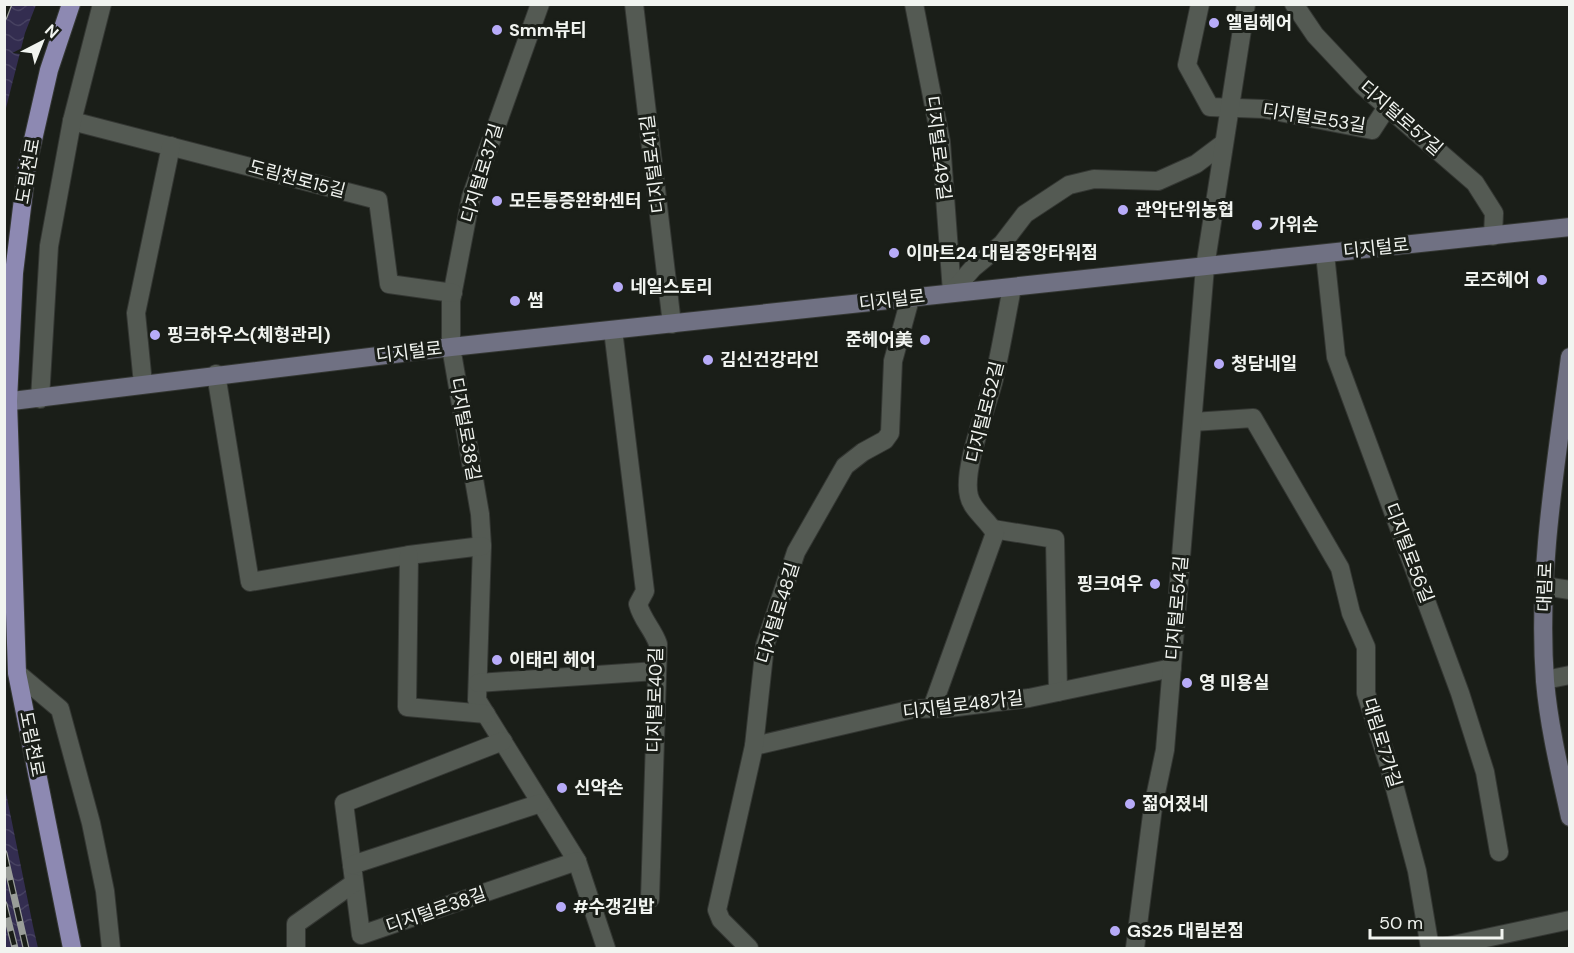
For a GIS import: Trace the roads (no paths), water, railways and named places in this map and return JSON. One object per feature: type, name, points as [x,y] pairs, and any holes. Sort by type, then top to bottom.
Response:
[{"type":"main road","name":"도림천로","points":[[71,4],[49,70],[27,166],[14,273],[6,401],[17,673],[73,947]]},
{"type":"main road","name":"디지털로","points":[[6,401],[40,399],[216,375],[952,292],[1012,288],[1569,227]]},
{"type":"main road","name":"대림로","points":[[1569,357],[1544,586],[1545,680],[1551,729],[1569,817]]},
{"type":"street","points":[[40,399],[49,246],[72,121],[102,4]]},
{"type":"street","name":"디지털로37길","points":[[451,348],[453,293],[471,198],[540,4]]},
{"type":"street","name":"디지털로41길","points":[[634,4],[672,324]]},
{"type":"street","name":"디지털로49길","points":[[914,4],[941,142],[952,292]]},
{"type":"street","points":[[1200,4],[1187,65],[1210,107],[1230,109]]},
{"type":"street","points":[[1205,267],[1246,4]]},
{"type":"street","name":"디지털로57길","points":[[1294,4],[1326,48],[1363,87],[1475,183],[1494,213],[1493,236]]},
{"type":"street","name":"디지털로53길","points":[[1230,109],[1264,109],[1372,130],[1387,107]]},
{"type":"street","name":"도림천로15길","points":[[72,121],[378,200],[389,284],[453,293]]},
{"type":"street","points":[[952,292],[973,268],[1002,244],[1024,214],[1069,185],[1094,179],[1158,181],[1196,164],[1224,143]]},
{"type":"street","points":[[143,384],[136,314],[171,146]]},
{"type":"street","name":"디지털로56길","points":[[1325,254],[1336,357],[1460,693],[1485,772],[1499,852]]},
{"type":"street","name":"디지털로54길","points":[[1135,948],[1153,807],[1165,750],[1205,267]]},
{"type":"street","name":"디지털로52길","points":[[993,529],[985,516],[974,509],[968,495],[971,463],[994,377],[1012,288]]},
{"type":"street","name":"디지털로48길","points":[[749,948],[721,920],[717,910],[754,746],[765,645],[796,552],[845,466],[863,452],[885,440],[890,433],[893,361],[910,298]]},
{"type":"street","name":"디지털로40길","points":[[613,330],[645,591],[638,604],[642,618],[653,630],[658,644],[650,899]]},
{"type":"street","name":"디지털로38길","points":[[451,348],[480,514],[482,546],[477,700],[577,861],[606,948]]},
{"type":"street","points":[[216,375],[249,582],[409,555],[482,546]]},
{"type":"street","name":"대림로7가길","points":[[1193,422],[1253,418],[1340,568],[1351,612],[1366,647],[1365,693],[1389,766],[1414,861],[1430,948]]},
{"type":"street","points":[[932,708],[995,533],[993,529],[1055,539],[1058,692]]},
{"type":"street","points":[[409,555],[407,707],[486,714]]},
{"type":"street","points":[[1544,586],[1569,590]]},
{"type":"street","name":"디지털로48가길","points":[[754,746],[913,709],[1029,698],[1172,668]]},
{"type":"street","points":[[478,683],[656,671]]},
{"type":"street","points":[[17,673],[60,709],[91,823],[105,891],[111,948]]},
{"type":"street","points":[[1545,680],[1569,675]]},
{"type":"street","name":"디지털로38길","points":[[503,741],[344,803],[361,935],[577,861]]},
{"type":"street","points":[[296,948],[296,924],[353,874],[541,803]]},
{"type":"street","points":[[1439,948],[1569,921]]},
{"type":"water","points":[[5,4],[36,5],[25,33],[5,112]]},
{"type":"water","points":[[5,788],[33,926],[38,948],[5,948]]},
{"type":"railway","points":[[4,17],[9,4]]},
{"type":"railway","points":[[4,853],[26,948]]},
{"type":"railway","points":[[4,904],[15,948]]},
{"type":"place","name":"엘림헤어","points":[[1214,23]]},
{"type":"place","name":"Smm뷰티","points":[[497,30]]},
{"type":"place","name":"모든통증완화센터","points":[[497,201]]},
{"type":"place","name":"관악단위농협","points":[[1123,210]]},
{"type":"place","name":"가위손","points":[[1257,225]]},
{"type":"place","name":"이마트24 대림중앙타워점","points":[[894,253]]},
{"type":"place","name":"로즈헤어","points":[[1542,280]]},
{"type":"place","name":"네일스토리","points":[[618,287]]},
{"type":"place","name":"썸","points":[[515,301]]},
{"type":"place","name":"핑크하우스(체형관리)","points":[[155,335]]},
{"type":"place","name":"준헤어美","points":[[925,340]]},
{"type":"place","name":"김신건강라인","points":[[708,360]]},
{"type":"place","name":"청담네일","points":[[1219,364]]},
{"type":"place","name":"핑크여우","points":[[1155,584]]},
{"type":"place","name":"이태리 헤어","points":[[497,660]]},
{"type":"place","name":"영 미용실","points":[[1187,683]]},
{"type":"place","name":"신약손","points":[[562,788]]},
{"type":"place","name":"젊어졌네","points":[[1130,804]]},
{"type":"place","name":"#수갱김밥","points":[[561,907]]},
{"type":"place","name":"GS25 대림본점","points":[[1115,931]]}]
